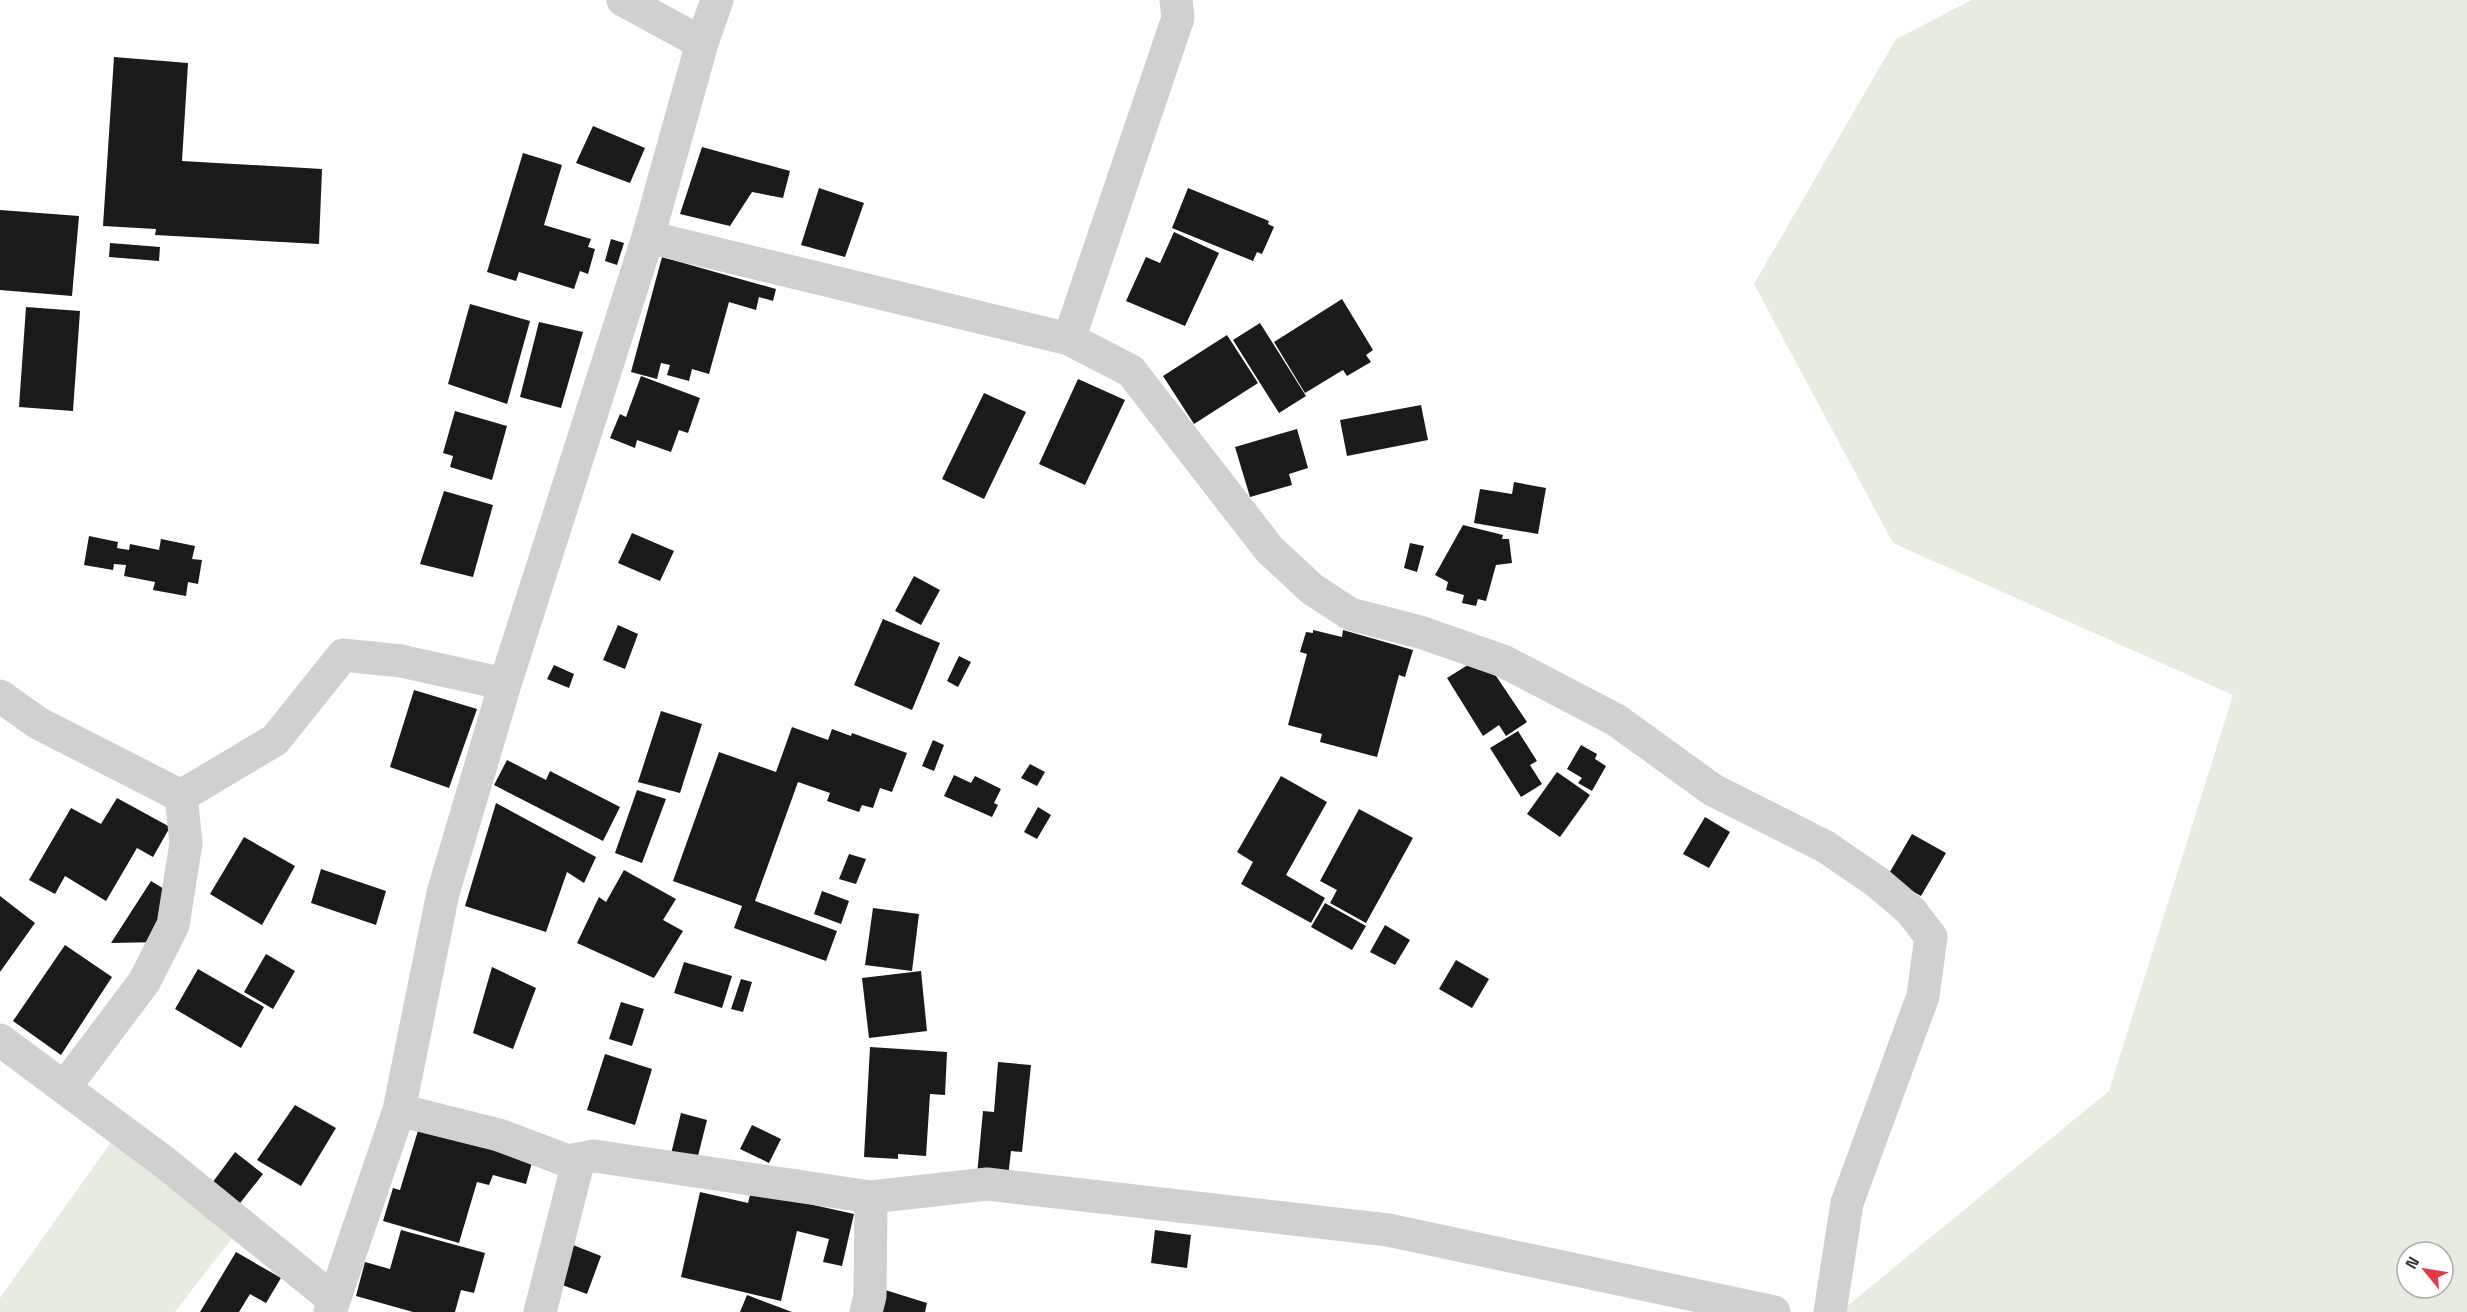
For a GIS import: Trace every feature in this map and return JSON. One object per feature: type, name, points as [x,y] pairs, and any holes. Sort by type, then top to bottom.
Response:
[{"type":"street","points":[[623,0],[702,43]]},
{"type":"street","points":[[0,1040],[164,1162],[332,1306],[399,1110],[443,893],[505,684],[648,237],[702,43],[717,0]]},
{"type":"street","points":[[1069,339],[1178,18],[1176,0]]},
{"type":"street","points":[[648,237],[1069,339],[1131,370],[1269,549],[1312,589],[1350,614],[1420,632],[1503,661],[1616,720],[1713,790],[1826,847],[1877,882],[1911,911],[1931,937],[1923,996],[1847,1203],[1830,1312]]},
{"type":"street","points":[[181,796],[275,740],[343,655],[400,661],[505,684]]},
{"type":"street","points":[[0,696],[38,723],[181,796]]},
{"type":"street","points":[[64,1087],[144,982],[173,925],[186,843],[181,796]]},
{"type":"street","points":[[399,1110],[499,1135],[568,1161],[594,1156],[871,1197],[987,1184],[1388,1230],[1774,1312]]},
{"type":"street","points":[[540,1312],[579,1159]]},
{"type":"street","points":[[866,1312],[870,1296],[871,1197]]},
{"type":"shaded area","points":[[1972,0],[2467,0],[2467,1312],[1840,1312],[2109,1091],[2233,695],[1893,543],[1754,284],[1896,39]]},
{"type":"shaded area","points":[[112,1141],[233,1237],[175,1312],[0,1312],[0,1298]]},
{"type":"building","points":[[114,57],[188,63],[182,161],[322,169],[319,244],[155,235],[156,229],[103,226]]},
{"type":"building","points":[[593,126],[645,148],[630,183],[576,163]]},
{"type":"building","points":[[702,147],[790,171],[783,198],[752,192],[730,226],[680,214]]},
{"type":"building","points":[[523,153],[562,165],[544,225],[591,239],[588,247],[595,249],[588,274],[580,271],[574,289],[519,272],[516,281],[487,272]]},
{"type":"building","points":[[819,188],[864,203],[845,257],[801,245]]},
{"type":"building","points":[[1188,188],[1269,221],[1268,224],[1274,227],[1262,254],[1257,252],[1253,261],[1172,228]]},
{"type":"building","points":[[0,210],[79,216],[72,296],[0,290]]},
{"type":"building","points":[[1174,232],[1219,253],[1185,326],[1126,301],[1146,257],[1160,263]]},
{"type":"building","points":[[611,239],[624,243],[617,265],[605,261]]},
{"type":"building","points":[[110,243],[160,247],[159,261],[109,257]]},
{"type":"building","points":[[662,257],[776,289],[773,301],[759,297],[756,310],[729,302],[709,374],[692,369],[689,381],[667,375],[670,365],[661,363],[657,379],[631,372]]},
{"type":"building","points":[[1342,299],[1373,350],[1366,355],[1371,362],[1347,376],[1343,370],[1305,393],[1274,342]]},
{"type":"building","points":[[470,304],[530,321],[507,404],[448,384]]},
{"type":"building","points":[[26,307],[80,311],[73,411],[19,407]]},
{"type":"building","points":[[539,322],[583,332],[561,408],[520,397]]},
{"type":"building","points":[[1260,323],[1306,396],[1279,413],[1233,340]]},
{"type":"building","points":[[1227,335],[1258,383],[1194,424],[1163,376]]},
{"type":"building","points":[[641,376],[700,398],[688,433],[679,430],[671,452],[637,440],[635,448],[610,438],[620,414],[626,417]]},
{"type":"building","points":[[1078,379],[1125,400],[1085,485],[1039,464]]},
{"type":"building","points":[[984,393],[1026,412],[984,499],[942,479]]},
{"type":"building","points":[[1421,405],[1428,440],[1347,456],[1340,420]]},
{"type":"building","points":[[455,411],[507,426],[492,480],[450,467],[453,456],[443,453]]},
{"type":"building","points":[[1297,429],[1308,468],[1289,474],[1292,485],[1250,497],[1235,447]]},
{"type":"building","points":[[1514,482],[1546,488],[1538,534],[1474,523],[1480,489],[1512,494]]},
{"type":"building","points":[[444,491],[493,505],[473,577],[420,564]]},
{"type":"building","points":[[1463,525],[1503,535],[1502,539],[1509,539],[1512,563],[1496,565],[1486,601],[1478,599],[1476,606],[1462,603],[1464,595],[1446,590],[1448,582],[1435,575]]},
{"type":"building","points":[[632,533],[674,551],[660,581],[618,563]]},
{"type":"building","points":[[89,536],[118,542],[117,548],[129,550],[130,544],[159,550],[161,539],[195,546],[192,559],[202,560],[198,584],[188,582],[186,596],[153,590],[155,582],[124,576],[126,565],[114,564],[113,570],[84,565]]},
{"type":"building","points":[[1410,543],[1424,546],[1417,572],[1404,568]]},
{"type":"building","points":[[914,576],[940,590],[921,625],[895,611]]},
{"type":"building","points":[[883,619],[940,643],[912,710],[854,685]]},
{"type":"building","points":[[618,625],[638,634],[625,669],[603,660]]},
{"type":"building","points":[[1313,630],[1342,637],[1343,630],[1413,650],[1405,677],[1399,675],[1377,757],[1320,742],[1322,734],[1288,725],[1307,654],[1300,652],[1306,632],[1313,633]]},
{"type":"building","points":[[959,656],[971,662],[958,687],[947,681]]},
{"type":"building","points":[[1471,663],[1496,676],[1527,722],[1506,736],[1499,725],[1483,736],[1447,678]]},
{"type":"building","points":[[554,665],[574,674],[569,688],[547,679]]},
{"type":"building","points":[[414,690],[477,709],[449,788],[390,767]]},
{"type":"building","points":[[661,711],[702,724],[680,793],[638,782]]},
{"type":"building","points":[[792,727],[828,740],[832,729],[851,736],[852,733],[907,753],[892,792],[880,788],[873,808],[862,805],[859,812],[827,801],[830,793],[798,782],[755,901],[837,931],[826,961],[734,928],[742,906],[673,881],[719,752],[776,772]]},
{"type":"building","points":[[1518,731],[1537,761],[1530,765],[1542,784],[1521,797],[1490,748]]},
{"type":"building","points":[[933,740],[944,745],[934,771],[922,766]]},
{"type":"building","points":[[1581,745],[1597,754],[1595,759],[1606,766],[1592,791],[1578,783],[1582,778],[1567,769]]},
{"type":"building","points":[[507,760],[546,780],[550,771],[620,807],[603,841],[494,785]]},
{"type":"building","points":[[1030,764],[1045,772],[1037,786],[1021,778]]},
{"type":"building","points":[[1557,772],[1590,795],[1560,837],[1527,814]]},
{"type":"building","points":[[954,775],[971,783],[975,776],[1001,789],[994,803],[998,805],[992,817],[944,796]]},
{"type":"building","points":[[1281,776],[1327,802],[1286,875],[1325,898],[1311,923],[1241,884],[1253,862],[1237,852]]},
{"type":"building","points":[[637,790],[666,799],[642,863],[615,853]]},
{"type":"building","points":[[117,798],[170,827],[153,857],[137,848],[106,901],[65,876],[55,894],[29,880],[71,808],[101,824]]},
{"type":"building","points":[[496,803],[596,857],[584,883],[567,872],[546,932],[465,906]]},
{"type":"building","points":[[1038,807],[1051,815],[1037,839],[1024,832]]},
{"type":"building","points":[[1359,809],[1413,838],[1366,923],[1330,903],[1337,890],[1320,881]]},
{"type":"building","points":[[1705,817],[1730,832],[1709,868],[1683,854]]},
{"type":"building","points":[[1912,834],[1946,853],[1921,896],[1887,877]]},
{"type":"building","points":[[244,837],[295,866],[262,925],[210,894]]},
{"type":"building","points":[[849,854],[866,859],[856,884],[839,879]]},
{"type":"building","points":[[321,869],[386,891],[376,925],[311,903]]},
{"type":"building","points":[[624,870],[676,899],[663,920],[683,931],[654,978],[577,943],[599,897],[606,902]]},
{"type":"building","points":[[151,881],[169,892],[161,942],[111,943]]},
{"type":"building","points":[[822,891],[849,901],[841,924],[814,914]]},
{"type":"building","points":[[0,896],[35,923],[0,972]]},
{"type":"building","points":[[1325,903],[1366,926],[1352,950],[1311,927]]},
{"type":"building","points":[[873,908],[919,914],[912,971],[865,965]]},
{"type":"building","points":[[1385,925],[1410,940],[1395,965],[1370,952]]},
{"type":"building","points":[[65,945],[112,977],[61,1055],[13,1021]]},
{"type":"building","points":[[266,954],[295,971],[273,1009],[244,992]]},
{"type":"building","points":[[1456,960],[1489,979],[1472,1008],[1439,989]]},
{"type":"building","points":[[684,962],[732,976],[722,1008],[674,993]]},
{"type":"building","points":[[492,967],[536,988],[513,1049],[473,1033]]},
{"type":"building","points":[[198,969],[264,1007],[241,1048],[175,1009]]},
{"type":"building","points":[[921,971],[927,1031],[869,1038],[862,978]]},
{"type":"building","points":[[741,979],[752,982],[743,1012],[731,1009]]},
{"type":"building","points":[[621,1002],[644,1009],[632,1046],[609,1039]]},
{"type":"building","points":[[870,1047],[947,1052],[945,1095],[930,1094],[926,1156],[898,1154],[898,1159],[864,1157]]},
{"type":"building","points":[[605,1054],[652,1069],[635,1125],[587,1110]]},
{"type":"building","points":[[998,1062],[1031,1065],[1022,1152],[1011,1151],[1008,1177],[977,1175],[983,1111],[994,1112]]},
{"type":"building","points":[[295,1105],[336,1128],[301,1186],[257,1160]]},
{"type":"building","points":[[681,1113],[707,1120],[697,1160],[671,1154]]},
{"type":"building","points":[[420,1124],[533,1159],[526,1184],[493,1175],[489,1185],[477,1182],[459,1243],[383,1221],[393,1188],[400,1190]]},
{"type":"building","points":[[752,1125],[781,1139],[769,1163],[740,1149]]},
{"type":"building","points":[[235,1152],[263,1174],[233,1212],[207,1190]]},
{"type":"building","points":[[751,1191],[854,1214],[842,1266],[823,1262],[829,1239],[797,1231],[781,1301],[681,1277],[700,1192],[748,1203]]},
{"type":"building","points":[[401,1230],[485,1253],[474,1293],[461,1290],[455,1312],[413,1312],[356,1296],[365,1262],[390,1269]]},
{"type":"building","points":[[1155,1230],[1191,1235],[1187,1268],[1151,1263]]},
{"type":"building","points":[[568,1243],[601,1256],[587,1294],[554,1282]]},
{"type":"building","points":[[236,1252],[281,1278],[266,1303],[250,1294],[239,1312],[200,1312]]},
{"type":"building","points":[[882,1289],[927,1303],[925,1312],[875,1312]]},
{"type":"building","points":[[747,1295],[792,1312],[740,1312]]}]
